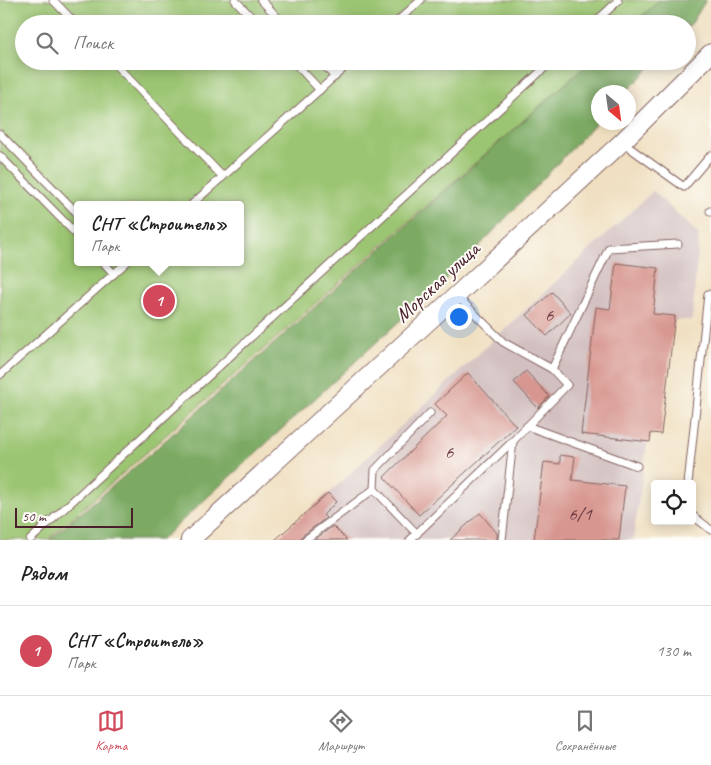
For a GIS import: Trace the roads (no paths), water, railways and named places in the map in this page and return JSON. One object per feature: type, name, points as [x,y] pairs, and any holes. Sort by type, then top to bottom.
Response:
[{"type":"street","name":"Морская улица","points":[[696,68],[711,53]]},
{"type":"street","name":"Морская улица","points":[[190,540],[622,142],[694,70]]},
{"type":"lane","points":[[53,0],[67,15]]},
{"type":"lane","points":[[235,0],[249,15]]},
{"type":"lane","points":[[262,0],[276,15]]},
{"type":"lane","points":[[404,15],[421,0]]},
{"type":"lane","points":[[603,15],[617,0]]},
{"type":"lane","points":[[121,70],[223,177]]},
{"type":"lane","points":[[301,70],[320,90]]},
{"type":"lane","points":[[328,70],[335,77]]},
{"type":"lane","points":[[196,201],[342,70]]},
{"type":"lane","points":[[30,540],[542,70]]},
{"type":"lane","points":[[0,134],[74,210]]},
{"type":"lane","points":[[622,142],[684,187],[711,155]]},
{"type":"lane","points":[[0,156],[74,232]]},
{"type":"lane","points":[[552,369],[609,248],[678,244]]},
{"type":"lane","points":[[107,266],[114,274]]},
{"type":"lane","points":[[0,374],[122,266]]},
{"type":"lane","points":[[688,480],[708,294]]},
{"type":"lane","points":[[410,540],[513,441],[566,385],[552,369],[503,342],[457,295]]},
{"type":"lane","points":[[417,534],[374,489],[375,470],[430,413]]},
{"type":"lane","points":[[527,426],[637,466]]},
{"type":"lane","points":[[502,540],[513,441]]},
{"type":"lane","points":[[305,540],[374,489]]},
{"type":"lane","points":[[696,518],[711,530]]},
{"type":"place","name":"СНТ «Строитель»","points":[[159,301]]}]
